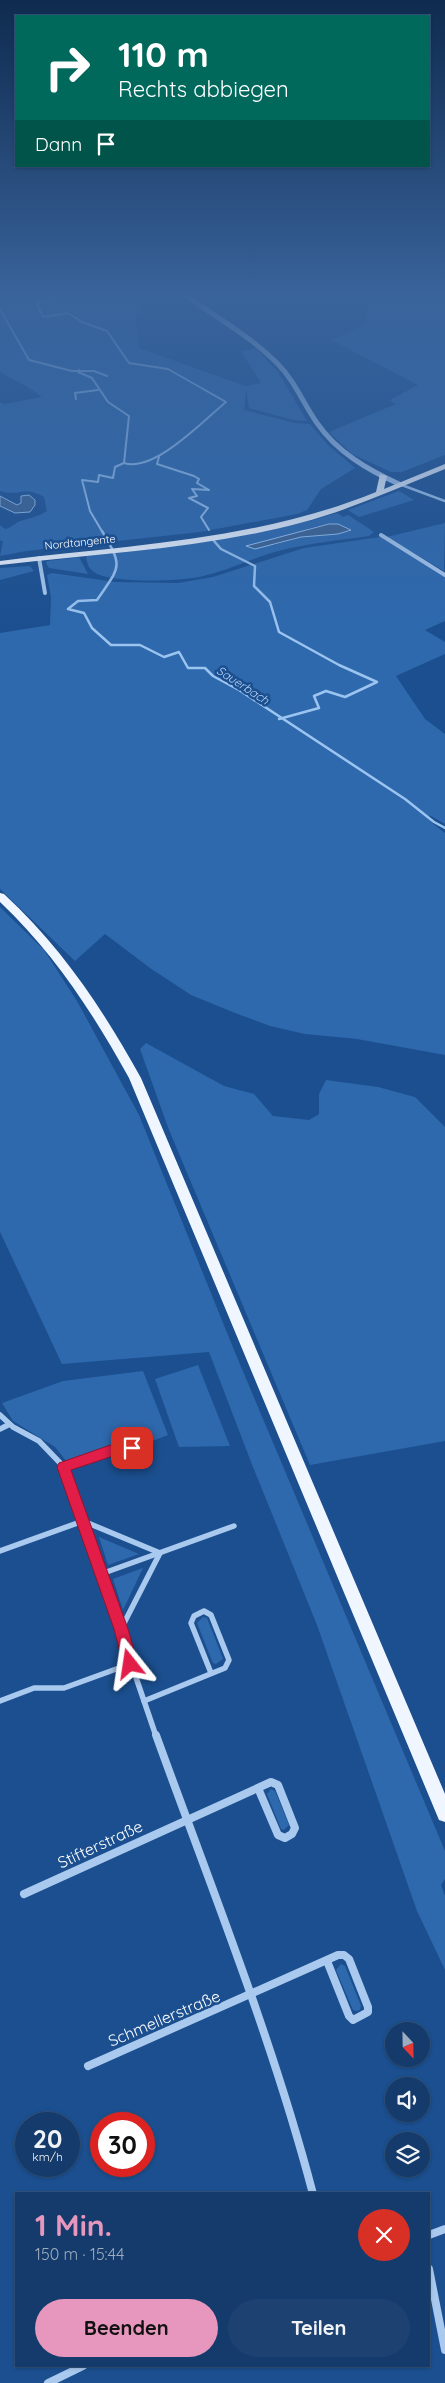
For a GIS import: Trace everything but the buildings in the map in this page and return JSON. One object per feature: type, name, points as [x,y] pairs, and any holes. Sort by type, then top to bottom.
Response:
[{"type":"main road","points":[[379,493],[445,466]]},
{"type":"main road","points":[[379,493],[383,476]]},
{"type":"main road","name":"Nordtangente","points":[[0,563],[266,529],[313,517],[379,493]]},
{"type":"main road","points":[[0,896],[32,924],[71,971],[102,1016],[136,1078],[445,1814]]},
{"type":"street","points":[[307,404],[325,434],[344,452],[399,484],[445,501]]},
{"type":"street","points":[[382,535],[445,575]]},
{"type":"street","points":[[39,558],[45,593]]},
{"type":"street","points":[[0,1416],[8,1425],[37,1440],[52,1451],[64,1467],[121,1629],[130,1664],[251,1995],[313,2192]]},
{"type":"street","points":[[0,1428],[8,1425]]},
{"type":"street","points":[[64,1467],[119,1448],[132,1448],[138,1453],[140,1459]]},
{"type":"street","points":[[0,1551],[83,1521],[160,1553]]},
{"type":"street","points":[[101,1574],[234,1526]]},
{"type":"street","points":[[121,1629],[160,1553]]},
{"type":"street","points":[[144,1701],[211,1674],[225,1668],[229,1660],[211,1615],[204,1611],[194,1616],[191,1623],[211,1674]]},
{"type":"street","points":[[0,1701],[34,1688],[64,1688],[130,1664]]},
{"type":"street","points":[[271,1782],[278,1785],[296,1828],[292,1834],[284,1838],[278,1835],[258,1788],[271,1782]]},
{"type":"street","name":"Stifterstraße","points":[[24,1894],[258,1788]]},
{"type":"street","name":"Schmellerstraße","points":[[88,2066],[338,1955],[344,1955],[349,1959],[368,2007],[368,2012],[364,2016],[352,2020],[349,2016],[327,1961]]},
{"type":"street","points":[[430,2235],[445,2229]]},
{"type":"street","points":[[430,2274],[445,2350]]},
{"type":"street","points":[[48,2383],[82,2367]]},
{"type":"shaded area","points":[[0,404],[245,404],[244,410],[294,423],[310,424],[327,444],[355,468],[321,489],[307,510],[297,514],[200,532],[26,551],[0,556],[3,542],[0,540],[0,525],[5,529],[47,511],[44,497],[37,494],[27,491],[12,493],[0,491]]},
{"type":"shaded area","points":[[248,404],[297,404],[307,421],[293,420],[249,408]]},
{"type":"shaded area","points":[[396,404],[445,404],[445,455],[402,472],[391,472],[352,454],[329,432]]},
{"type":"shaded area","points":[[399,491],[414,500],[359,517],[348,510]]},
{"type":"shaded area","points":[[29,495],[35,500],[35,505],[30,512],[15,513],[0,506],[0,496],[17,505],[21,503],[21,496]]},
{"type":"shaded area","points":[[337,513],[343,517],[348,515],[374,532],[369,536],[282,550],[220,571],[189,578],[129,580],[103,576],[94,572],[89,567],[86,559],[86,556],[213,540],[306,522]],"holes":[[[329,524],[342,532],[301,537],[271,546],[310,528]]]},
{"type":"shaded area","points":[[445,523],[444,571],[387,537]]},
{"type":"shaded area","points":[[329,524],[338,524],[351,530],[338,534],[301,537],[255,549],[246,546]]},
{"type":"shaded area","points":[[380,537],[445,577],[445,621],[425,630],[445,642],[445,654],[396,676],[425,719],[445,734],[445,824],[429,815],[431,822],[445,833],[445,1055],[357,1039],[305,1034],[270,1026],[191,995],[150,968],[105,934],[75,961],[0,889],[0,633],[50,625],[51,597],[47,575],[52,573],[115,582],[178,583],[213,577],[304,548]]},
{"type":"shaded area","points":[[79,557],[88,574],[49,568],[46,563],[47,561]]},
{"type":"shaded area","points":[[30,566],[34,571],[0,580],[0,568]]},
{"type":"shaded area","points":[[0,907],[44,950],[77,1001],[139,1115],[234,1350],[445,1851],[445,1879],[441,1885],[445,1896],[445,1970],[417,1911],[317,1625],[209,1352],[62,1364],[0,1232]]},
{"type":"shaded area","points":[[146,1043],[224,1086],[254,1094],[273,1116],[309,1120],[319,1114],[319,1094],[326,1080],[378,1087],[415,1097],[445,1127],[445,1441],[310,1465],[169,1130],[140,1049]]},
{"type":"shaded area","points":[[198,1365],[230,1446],[179,1447],[155,1379]]},
{"type":"shaded area","points":[[143,1371],[168,1435],[147,1443],[140,1441],[115,1445],[67,1462],[55,1447],[13,1421],[2,1403],[63,1381]]},
{"type":"shaded area","points":[[99,1537],[139,1554],[108,1565]]},
{"type":"shaded area","points":[[143,1568],[123,1610],[113,1579]]},
{"type":"shaded area","points":[[203,1617],[207,1618],[223,1659],[216,1664],[213,1663],[197,1623]]},
{"type":"shaded area","points":[[271,1789],[275,1791],[289,1825],[284,1830],[281,1829],[267,1794]]},
{"type":"shaded area","points":[[341,1964],[345,1966],[361,2006],[360,2010],[353,2010],[336,1970]]},
{"type":"waterway","points":[[111,404],[129,416],[124,463]]},
{"type":"waterway","name":"Sauerbach","points":[[124,463],[136,464],[163,453],[192,432],[223,404]]},
{"type":"waterway","name":"Sauerbach","points":[[159,457],[157,464],[194,476],[199,479],[197,483],[209,490],[192,489],[197,496],[189,498],[208,508],[201,517],[209,530]]},
{"type":"waterway","name":"Sauerbach","points":[[103,533],[90,511],[82,480],[98,482],[99,475],[113,478],[115,467],[124,463]]},
{"type":"waterway","name":"Sauerbach","points":[[102,531],[116,560],[116,567],[111,580],[97,600],[78,601],[68,609],[84,613],[92,628],[111,645],[140,645],[164,657],[179,652],[188,668],[205,668],[213,676],[239,690],[282,718]]},
{"type":"waterway","name":"Sauerbach","points":[[214,541],[221,549],[255,566],[254,586],[270,602],[279,632],[339,665],[377,682],[345,697],[326,691],[314,696],[319,708],[282,718]]},
{"type":"waterway","name":"Sauerbach","points":[[282,718],[405,799],[434,822],[445,828]]},
{"type":"route","points":[[130,1664],[121,1629],[64,1467],[110,1450],[132,1448]]}]
